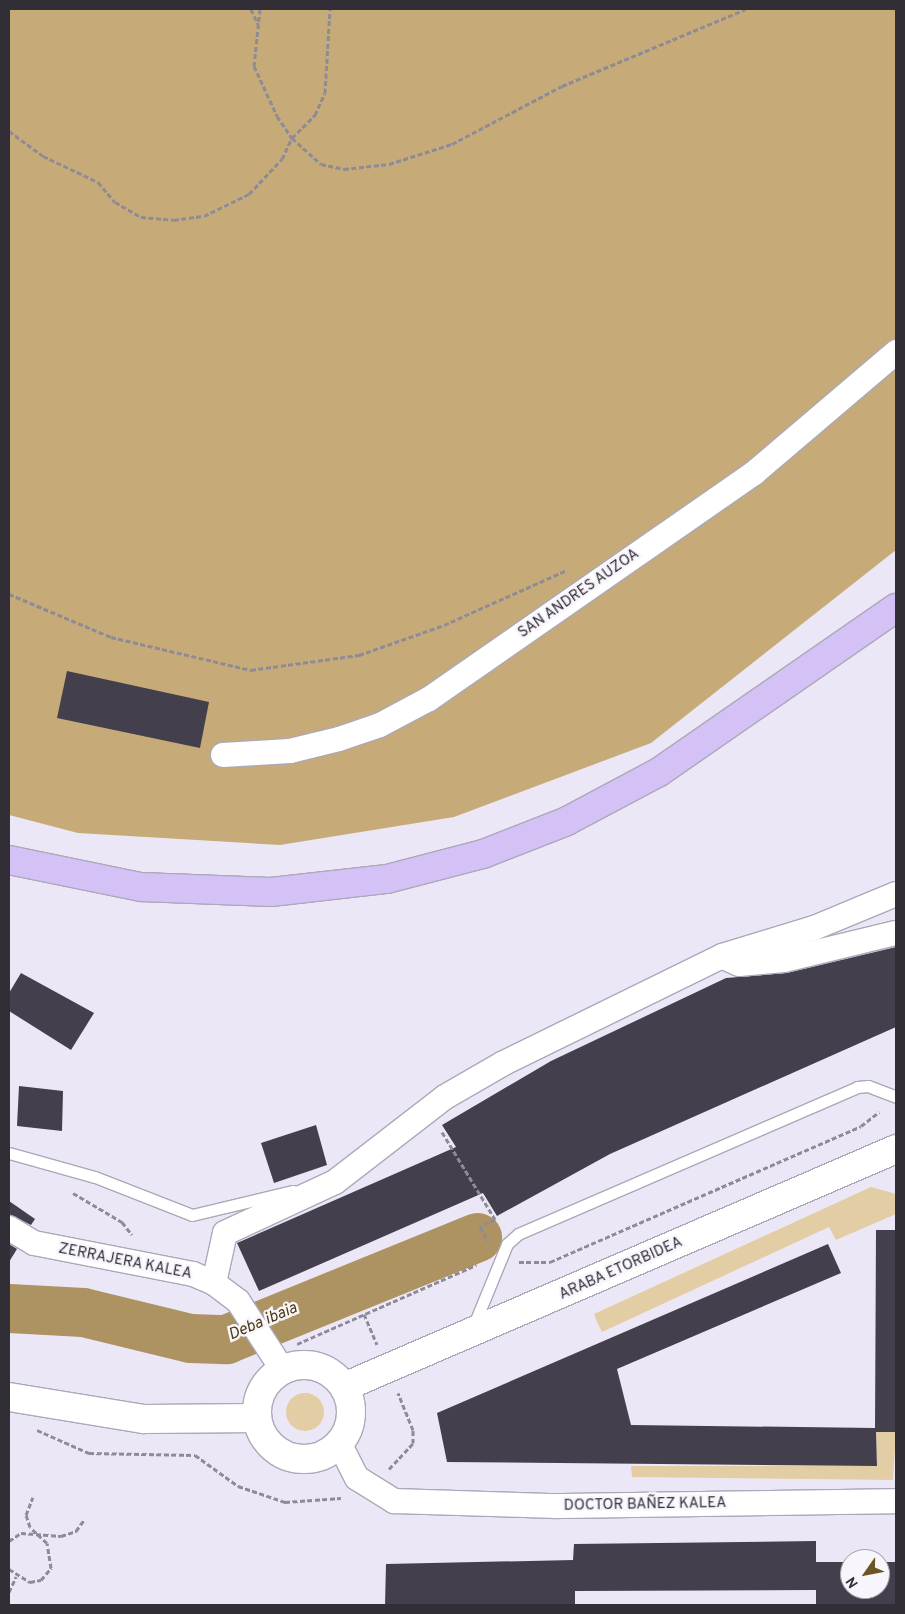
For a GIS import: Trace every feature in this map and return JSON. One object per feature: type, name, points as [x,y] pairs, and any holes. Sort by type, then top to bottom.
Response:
[{"type":"main road","points":[[9,860],[141,887],[271,892],[387,879],[483,854],[567,821],[659,772],[896,608]]},
{"type":"street","name":"SAN ANDRES AUZOA","points":[[223,755],[290,751],[339,739],[380,725],[429,699],[754,472],[896,352]]},
{"type":"street","points":[[214,1283],[225,1234],[335,1182],[428,1110],[504,1063],[722,956],[814,928],[896,894]]},
{"type":"street","points":[[722,956],[739,964],[784,960],[896,933]]},
{"type":"street","name":"ARABA ETORBIDEA","points":[[344,1387],[470,1335],[896,1149]]},
{"type":"street","name":"ZERRAJERA KALEA","points":[[9,1228],[34,1243],[193,1274],[214,1283],[238,1302],[278,1362]]},
{"type":"street","points":[[278,1362],[318,1366],[344,1387],[351,1419],[339,1443],[319,1456],[286,1456],[266,1441],[257,1418],[260,1391],[278,1362]]},
{"type":"street","points":[[9,1397],[144,1419],[257,1418]]},
{"type":"street","name":"DOCTOR BAÑEZ KALEA","points":[[339,1443],[358,1478],[394,1501],[557,1506],[896,1501]]},
{"type":"lane","points":[[470,1335],[499,1261],[518,1234],[857,1087],[868,1086],[894,1096]]},
{"type":"lane","points":[[9,1153],[94,1177],[192,1215],[335,1182]]},
{"type":"path","points":[[251,9],[258,26]]},
{"type":"path","points":[[260,9],[254,66],[292,138],[321,164],[344,168],[389,164],[452,144],[562,86],[746,9]]},
{"type":"path","points":[[9,131],[43,156],[98,182],[122,208],[140,217],[174,220],[204,216],[249,194],[282,159],[292,138],[306,129],[325,93],[330,9]]},
{"type":"path","points":[[9,594],[111,637],[251,670],[359,655],[444,625],[574,567]]},
{"type":"path","points":[[278,1362],[483,1262],[550,1262],[861,1126],[894,1096]]},
{"type":"path","points":[[428,1110],[495,1219],[480,1228],[499,1261]]},
{"type":"path","points":[[67,1189],[122,1222],[134,1238]]},
{"type":"path","points":[[9,1569],[16,1577],[41,1580],[51,1568],[52,1555],[26,1515],[33,1497]]},
{"type":"path","points":[[9,1541],[21,1533],[61,1536],[76,1531],[84,1520]]},
{"type":"path","points":[[9,1592],[16,1577]]},
{"type":"shaded area","points":[[9,9],[896,9],[896,550],[651,743],[454,817],[280,845],[78,833],[9,815]]},
{"type":"shaded area","points":[[871,1187],[896,1194],[896,1214],[836,1240],[829,1227],[602,1332],[594,1314]]},
{"type":"shaded area","points":[[305,1393],[318,1399],[324,1412],[318,1425],[305,1431],[292,1425],[286,1412],[292,1399]]},
{"type":"shaded area","points":[[876,1432],[896,1432],[893,1480],[632,1477],[631,1466],[877,1466]]},
{"type":"building","points":[[67,671],[209,702],[200,748],[57,718]]},
{"type":"building","points":[[896,947],[896,1027],[610,1154],[497,1216],[483,1193],[259,1291],[237,1243],[456,1147],[442,1125],[551,1061],[726,978],[787,973]]},
{"type":"building","points":[[21,973],[94,1013],[71,1050],[9,1011],[9,993]]},
{"type":"building","points":[[19,1086],[63,1091],[62,1131],[17,1126]]},
{"type":"building","points":[[316,1125],[327,1165],[274,1183],[261,1143]]},
{"type":"building","points":[[9,1201],[35,1219],[31,1225],[9,1214]]},
{"type":"building","points":[[876,1230],[896,1230],[896,1432],[876,1432],[877,1466],[447,1462],[437,1413],[828,1244],[841,1273],[617,1369],[631,1425],[875,1428]]},
{"type":"building","points":[[9,1244],[17,1249],[9,1262]]},
{"type":"building","points":[[816,1541],[816,1562],[840,1562],[840,1599],[890,1599],[890,1562],[896,1562],[896,1605],[816,1605],[816,1590],[575,1591],[575,1605],[385,1605],[386,1564],[573,1560],[574,1544]]},
{"type":"waterway","name":"Deba ibaia","points":[[9,1308],[83,1312],[190,1338],[226,1339],[477,1237]]}]
